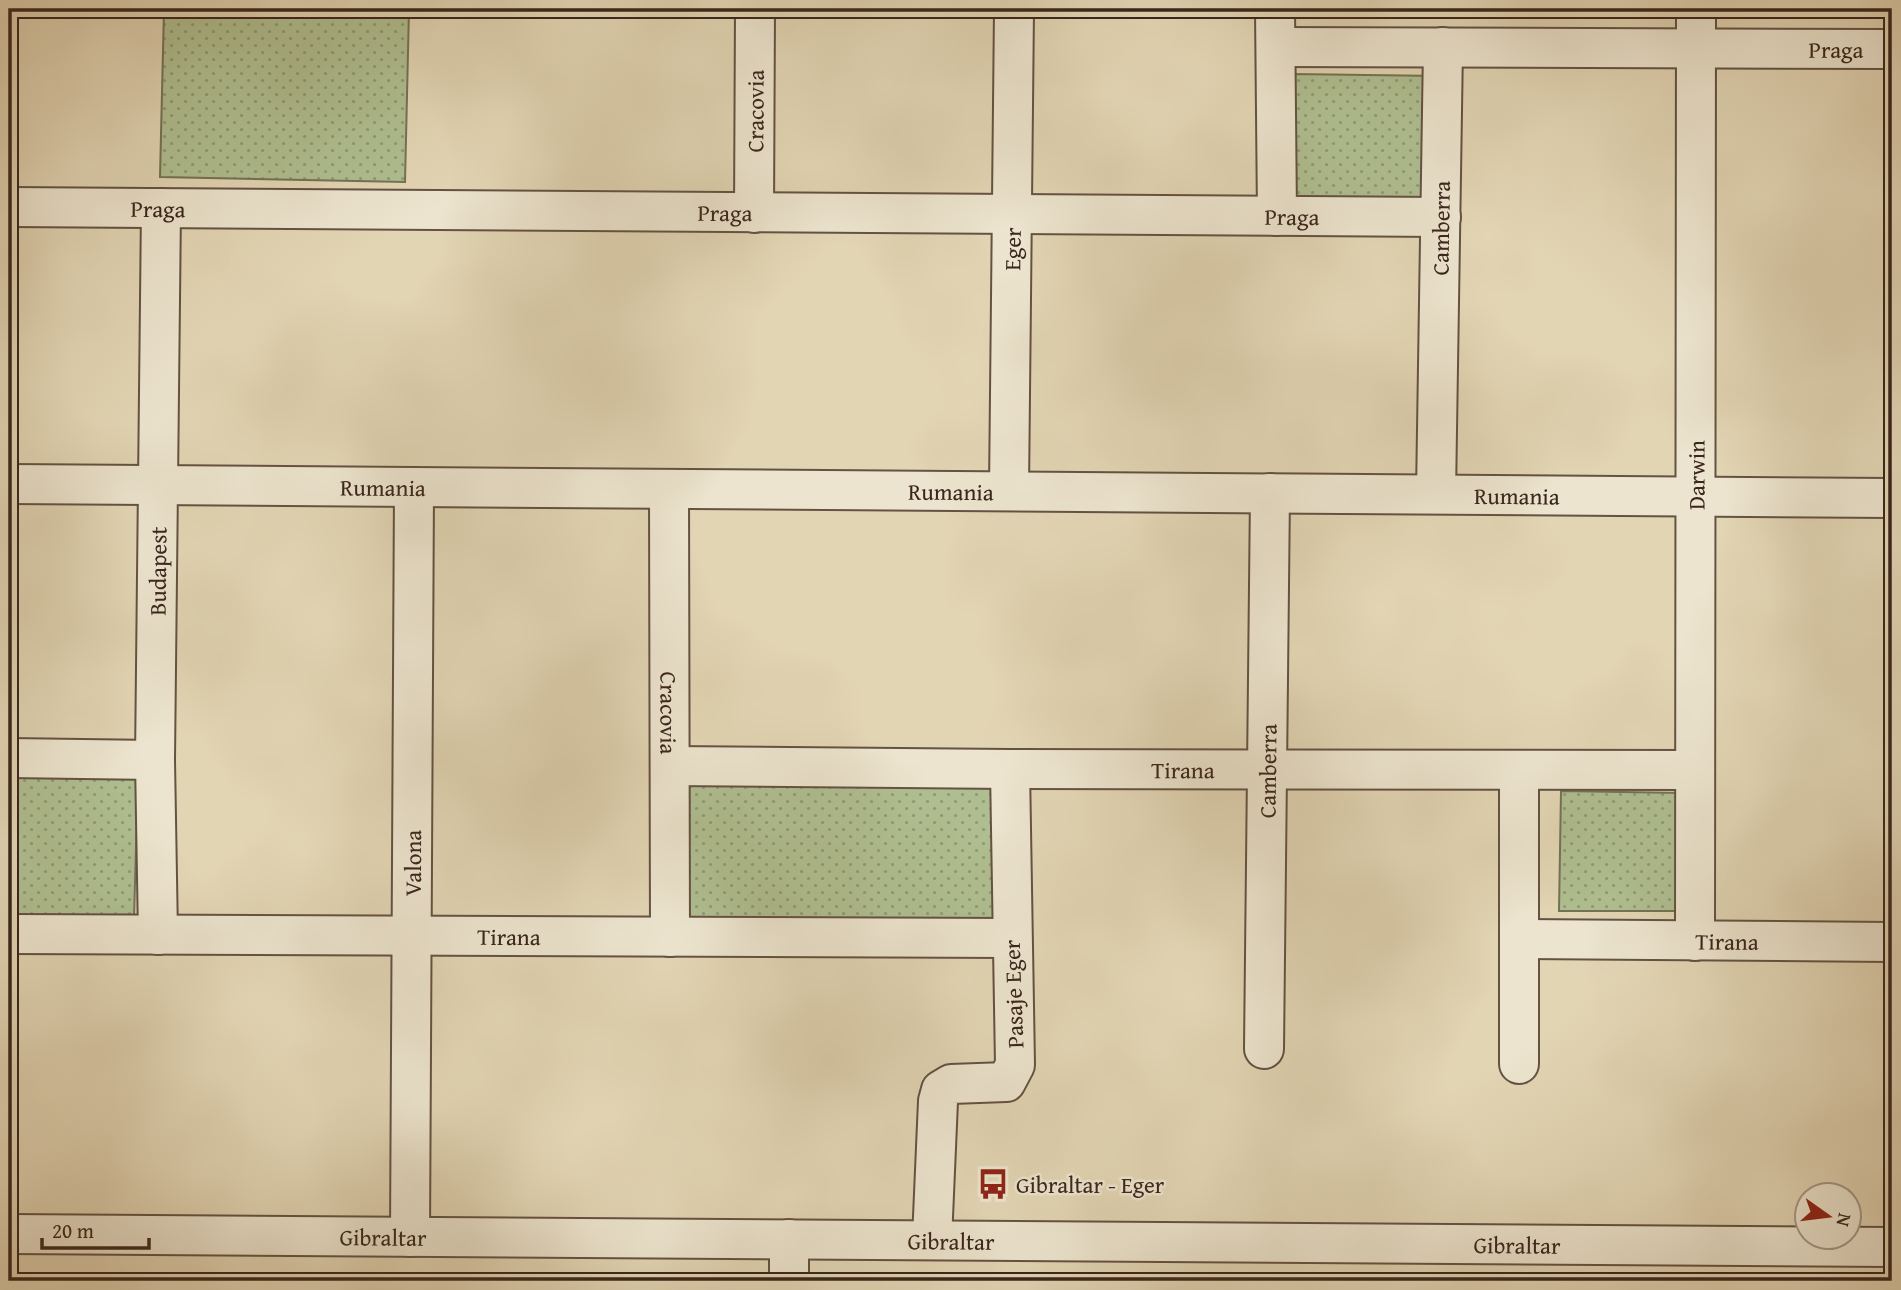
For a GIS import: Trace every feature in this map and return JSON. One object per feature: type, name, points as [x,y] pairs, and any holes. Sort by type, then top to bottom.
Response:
[{"type":"street","name":"Cracovia","points":[[754,213],[755,9]]},
{"type":"street","name":"Eger","points":[[1009,491],[1014,9]]},
{"type":"street","points":[[1275,9],[1277,216]]},
{"type":"street","name":"Darwin","points":[[1695,941],[1696,9]]},
{"type":"street","name":"Praga","points":[[1276,47],[1892,50]]},
{"type":"street","name":"Camberra","points":[[1436,494],[1443,47]]},
{"type":"street","name":"Praga","points":[[9,207],[1441,217]]},
{"type":"street","name":"Budapest","points":[[158,935],[155,760],[162,208]]},
{"type":"street","name":"Rumania","points":[[9,484],[1892,498]]},
{"type":"street","name":"Valona","points":[[410,1237],[414,487]]},
{"type":"street","name":"Cracovia","points":[[669,489],[670,937]]},
{"type":"street","name":"Camberra","points":[[1264,1049],[1270,493]]},
{"type":"street","points":[[9,758],[155,760]]},
{"type":"street","name":"Tirana","points":[[670,766],[1695,770]]},
{"type":"street","name":"Pasaje Eger","points":[[932,1240],[938,1101],[941,1090],[950,1084],[1006,1082],[1016,1066],[1010,769]]},
{"type":"street","points":[[1519,770],[1520,1064]]},
{"type":"street","name":"Tirana","points":[[9,934],[1012,938]]},
{"type":"street","name":"Tirana","points":[[1520,939],[1892,942]]},
{"type":"street","name":"Gibraltar","points":[[9,1234],[1892,1247]]},
{"type":"street","points":[[789,1239],[789,1281]]},
{"type":"green space","points":[[164,9],[409,9],[405,182],[160,177]]},
{"type":"green space","points":[[1294,74],[1440,76],[1438,204],[1293,203]]},
{"type":"green space","points":[[11,774],[138,778],[134,918],[9,914]]},
{"type":"green space","points":[[685,778],[997,783],[996,930],[683,925]]},
{"type":"green space","points":[[1561,791],[1684,793],[1682,911],[1559,911]]},
{"type":"place","name":"Gibraltar - Eger","points":[[993,1184]]}]
